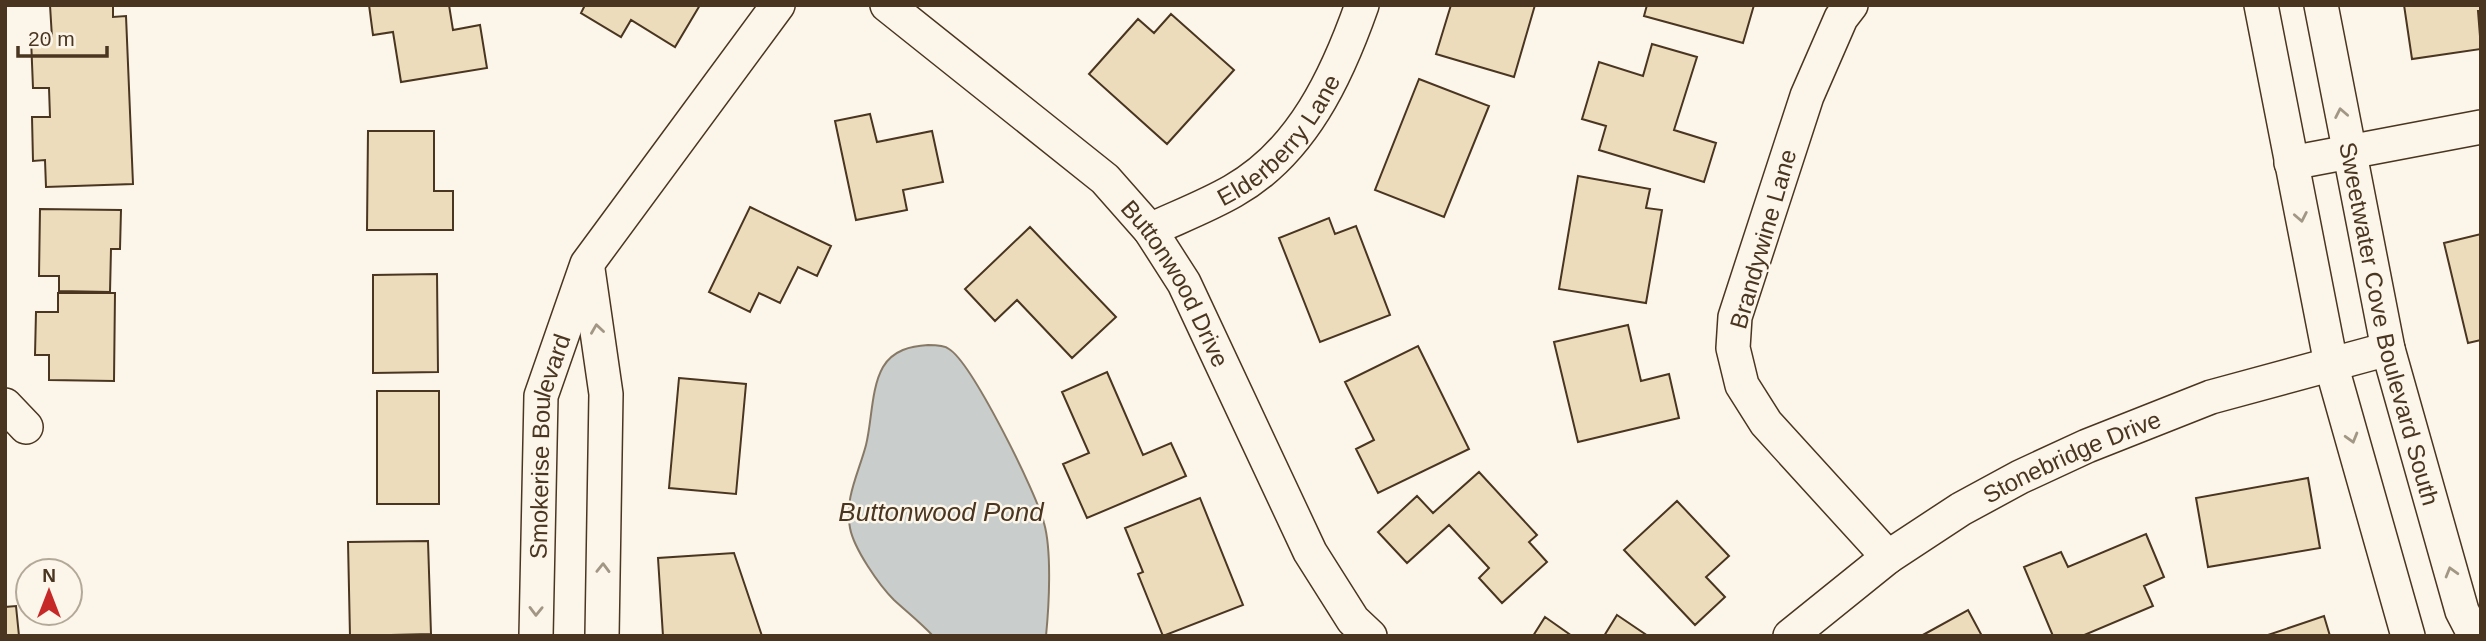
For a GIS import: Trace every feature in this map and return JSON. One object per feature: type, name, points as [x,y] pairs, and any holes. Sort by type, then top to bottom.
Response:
[{"type":"street","name":"Smokerise Boulevard","points":[[536,636],[541,396],[587,264],[778,5]]},
{"type":"street","name":"Buttonwood Drive","points":[[887,5],[1105,179],[1150,230],[1184,283],[1310,552],[1353,620],[1370,636]]},
{"type":"street","name":"Elderberry Lane","points":[[1150,230],[1235,190],[1274,160],[1311,116],[1344,57],[1362,5]]},
{"type":"street","name":"Brandywine Lane","points":[[1851,5],[1841,18],[1807,96],[1735,317],[1733,348],[1742,385],[1766,423],[1888,557]]},
{"type":"street","points":[[2261,5],[2331,364],[2408,636]]},
{"type":"street","name":"Sweetwater Cove Boulevard South","points":[[2321,5],[2388,349],[2462,611],[2475,636]]},
{"type":"street","points":[[2291,163],[2481,127]]},
{"type":"street","name":"Smokerise Boulevard","points":[[587,264],[606,394],[602,636]]},
{"type":"street","name":"Stonebridge Drive","points":[[1790,636],[1888,557],[1961,509],[2020,477],[2087,446],[2211,397],[2388,349]]},
{"type":"water","name":"Buttonwood Pond","points":[[928,345],[949,349],[973,378],[1017,459],[1039,508],[1047,535],[1049,563],[1046,636],[933,636],[881,585],[852,537],[849,507],[866,445],[879,375],[887,361],[897,353]]},
{"type":"building","points":[[50,5],[113,5],[113,17],[126,16],[133,184],[46,187],[45,160],[33,161],[32,117],[50,117],[49,88],[33,88],[31,38],[52,38]]},
{"type":"building","points":[[369,5],[449,5],[453,30],[480,25],[487,68],[401,82],[393,32],[373,35]]},
{"type":"building","points":[[585,5],[700,5],[675,47],[631,20],[621,37],[581,13]]},
{"type":"building","points":[[1451,5],[1535,5],[1514,77],[1436,54]]},
{"type":"building","points":[[1647,5],[1754,5],[1743,43],[1644,16]]},
{"type":"building","points":[[2404,5],[2480,5],[2481,11],[2478,11],[2481,49],[2412,59]]},
{"type":"building","points":[[1171,14],[1234,70],[1167,144],[1089,74],[1138,19],[1154,33]]},
{"type":"building","points":[[1652,44],[1697,57],[1674,130],[1716,143],[1704,182],[1599,150],[1606,126],[1582,119],[1599,62],[1643,76]]},
{"type":"building","points":[[1419,79],[1489,106],[1444,217],[1375,190]]},
{"type":"building","points":[[870,114],[877,142],[932,131],[943,182],[903,190],[907,210],[856,220],[835,121]]},
{"type":"building","points":[[368,131],[434,131],[434,191],[453,191],[453,230],[367,230]]},
{"type":"building","points":[[1578,176],[1650,189],[1646,208],[1662,210],[1646,303],[1559,289]]},
{"type":"building","points":[[750,207],[831,246],[817,276],[798,267],[780,303],[759,293],[750,312],[709,292]]},
{"type":"building","points":[[40,209],[121,210],[120,249],[111,249],[110,292],[59,291],[59,276],[39,276]]},
{"type":"building","points":[[1329,218],[1335,234],[1356,226],[1390,315],[1320,342],[1279,238]]},
{"type":"building","points":[[1030,227],[1116,317],[1072,358],[1017,300],[995,321],[965,289]]},
{"type":"building","points":[[2481,234],[2481,340],[2468,343],[2444,243]]},
{"type":"building","points":[[437,274],[438,372],[373,373],[373,275]]},
{"type":"building","points":[[58,293],[115,293],[114,381],[49,380],[49,355],[35,355],[36,312],[58,312]]},
{"type":"building","points":[[1628,325],[1641,381],[1669,374],[1679,418],[1578,442],[1554,342]]},
{"type":"building","points":[[1418,346],[1469,449],[1378,493],[1356,449],[1374,440],[1345,382]]},
{"type":"building","points":[[1107,372],[1143,455],[1171,443],[1186,476],[1087,518],[1063,464],[1089,453],[1062,392]]},
{"type":"building","points":[[679,378],[746,384],[736,494],[669,488]]},
{"type":"building","points":[[377,391],[439,391],[439,504],[377,504]]},
{"type":"building","points":[[1479,472],[1537,535],[1529,542],[1547,562],[1502,603],[1479,578],[1489,568],[1449,525],[1407,563],[1378,532],[1417,496],[1433,513]]},
{"type":"building","points":[[2308,478],[2320,548],[2208,567],[2196,498]]},
{"type":"building","points":[[1200,498],[1243,605],[1163,636],[1138,574],[1143,572],[1125,528]]},
{"type":"building","points":[[1677,501],[1729,556],[1706,577],[1725,597],[1695,625],[1624,550]]},
{"type":"building","points":[[2146,534],[2164,577],[2144,586],[2153,606],[2082,636],[2053,636],[2024,567],[2061,552],[2068,567]]},
{"type":"building","points":[[428,541],[431,634],[350,636],[348,542]]},
{"type":"building","points":[[734,553],[762,636],[663,636],[658,558]]},
{"type":"building","points":[[14,606],[14,627],[18,627],[19,636],[5,636],[5,607]]},
{"type":"building","points":[[1968,610],[1982,636],[1921,636]]},
{"type":"building","points":[[1617,615],[1648,636],[1604,636]]},
{"type":"building","points":[[2324,616],[2330,636],[2265,636]]},
{"type":"building","points":[[1545,617],[1572,636],[1533,636]]}]
